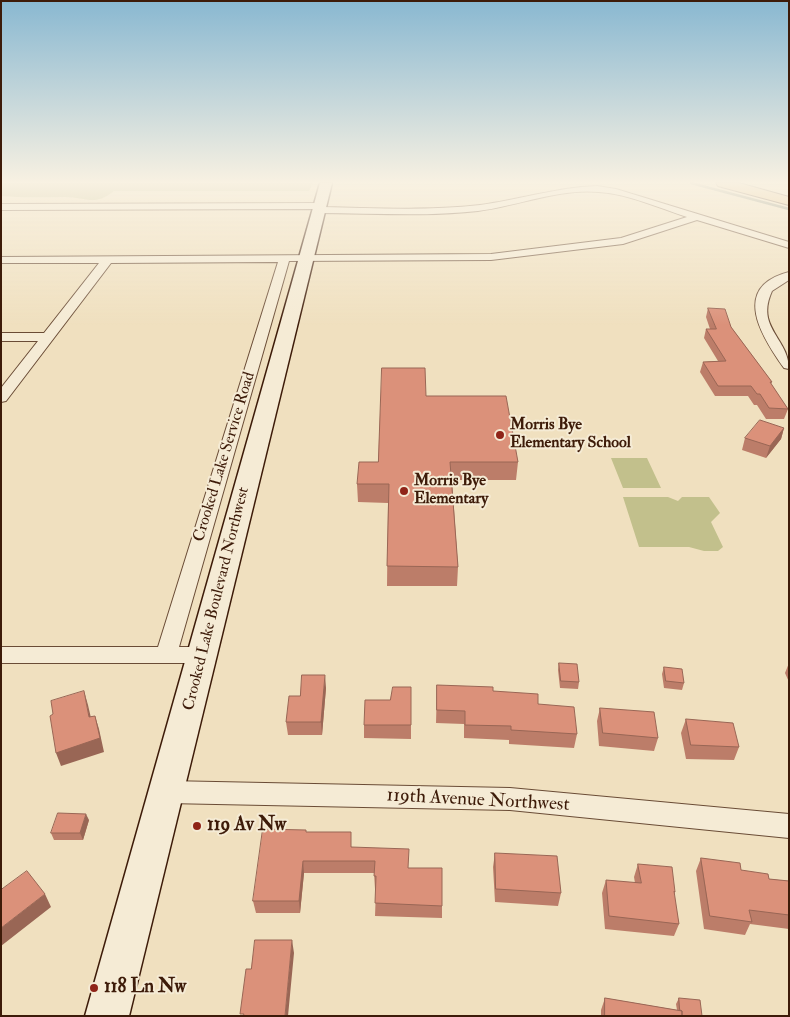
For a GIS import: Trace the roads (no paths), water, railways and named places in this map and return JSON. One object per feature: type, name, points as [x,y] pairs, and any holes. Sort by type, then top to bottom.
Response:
[{"type":"street","name":"Crooked Lake Boulevard Northwest","points":[[107,1016],[203,655],[295,259],[308,230]]},
{"type":"street","points":[[1,260],[456,258],[525,255],[623,240],[653,230]]},
{"type":"street","points":[[741,230],[789,245]]},
{"type":"street","name":"Crooked Lake Service Road","points":[[166,655],[295,259]]},
{"type":"street","points":[[1,398],[106,260]]},
{"type":"street","points":[[789,276],[772,284],[766,291],[760,306],[765,330],[789,365]]},
{"type":"street","points":[[1,337],[48,337]]},
{"type":"street","points":[[1,655],[203,655]]},
{"type":"street","name":"119th Avenue Northwest","points":[[167,792],[510,799],[789,826]]},
{"type":"place","name":"Morris Bye Elementary School","points":[[500,435]]},
{"type":"place","name":"Morris Bye Elementary","points":[[404,491]]},
{"type":"place","name":"119 Av Nw","points":[[197,826]]},
{"type":"place","name":"118 Ln Nw","points":[[94,988]]}]
